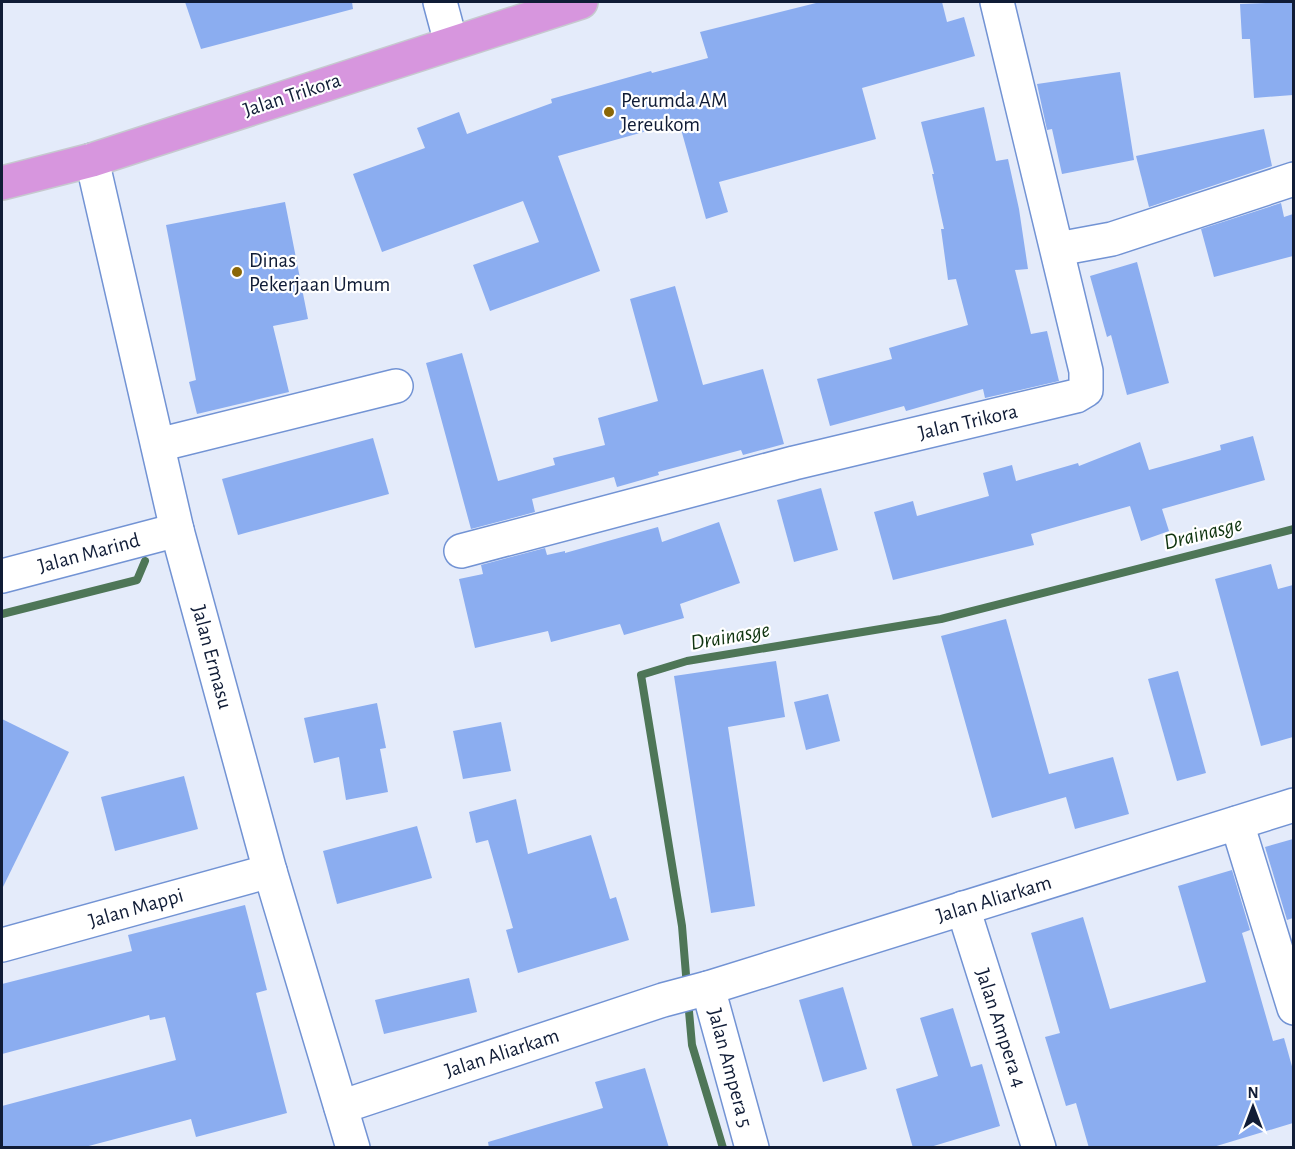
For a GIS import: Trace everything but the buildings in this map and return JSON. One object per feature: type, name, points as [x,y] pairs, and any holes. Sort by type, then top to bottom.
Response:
[{"type":"highway","name":"Jalan Trikora","points":[[2,183],[92,160],[581,2]]},
{"type":"street","points":[[440,2],[451,43]]},
{"type":"street","name":"Jalan Trikora","points":[[461,551],[794,464],[1082,394],[1086,390],[1086,371],[997,2]]},
{"type":"street","name":"Jalan Ermasu","points":[[92,160],[177,530],[270,871],[353,1148]]},
{"type":"street","points":[[1058,249],[1112,239],[1293,179]]},
{"type":"street","points":[[158,445],[396,386]]},
{"type":"street","name":"Jalan Marind","points":[[2,576],[177,530]]},
{"type":"street","name":"Jalan Aliarkam","points":[[341,1107],[663,1000],[1293,805]]},
{"type":"street","points":[[1237,823],[1293,1008]]},
{"type":"street","name":"Jalan Mappi","points":[[2,945],[270,871]]},
{"type":"street","name":"Jalan Ampera 4","points":[[963,908],[1039,1148]]},
{"type":"street","name":"Jalan Ampera 5","points":[[701,990],[752,1148]]},
{"type":"waterway","name":"Drainasge","points":[[687,987],[682,926],[641,675],[687,661],[941,619],[1294,529]]},
{"type":"waterway","points":[[2,614],[137,580],[145,561]]},
{"type":"waterway","name":"Drainasge","points":[[688,1000],[692,1045],[723,1148]]},
{"type":"place","name":"Perumda AM Jereukom","points":[[609,112]]},
{"type":"place","name":"Dinas Pekerjaan Umum","points":[[237,272]]}]
